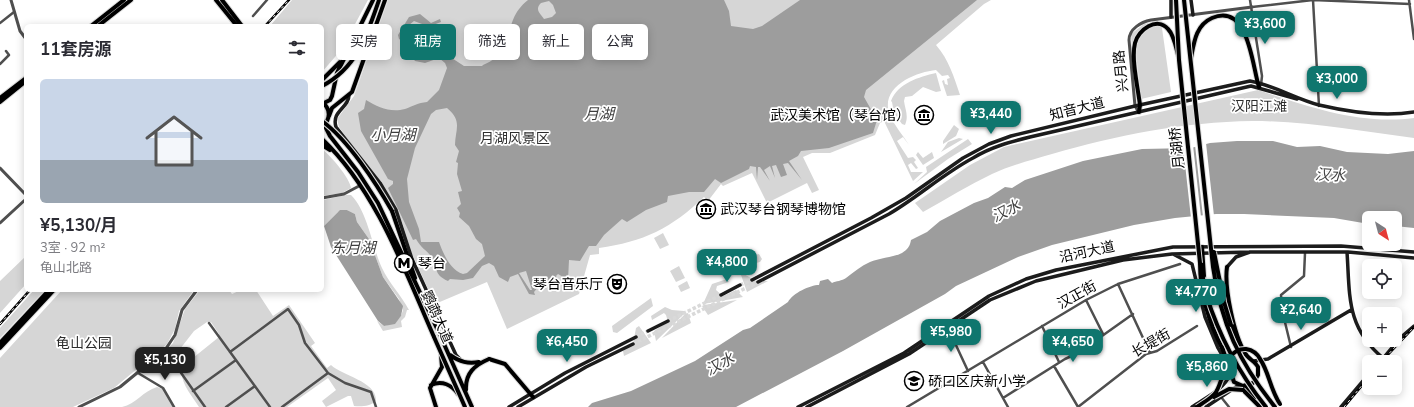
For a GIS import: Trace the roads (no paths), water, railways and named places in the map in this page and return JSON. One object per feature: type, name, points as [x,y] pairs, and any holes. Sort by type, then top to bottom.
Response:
[{"type":"main road","points":[[94,24],[124,0]]},
{"type":"main road","points":[[101,24],[131,0]]},
{"type":"main road","points":[[216,0],[240,24]]},
{"type":"main road","points":[[222,0],[235,24]]},
{"type":"main road","points":[[361,24],[373,0]]},
{"type":"main road","points":[[324,85],[341,74],[359,53],[366,39],[380,0]]},
{"type":"main road","points":[[385,0],[348,101],[336,115],[336,127],[380,183],[389,198],[403,228],[412,259],[458,358],[464,362]]},
{"type":"main road","points":[[1171,0],[1171,17]]},
{"type":"main road","name":"月湖桥","points":[[1176,0],[1179,60],[1200,263],[1206,294],[1217,328],[1231,356],[1265,407]]},
{"type":"main road","name":"月湖桥","points":[[1184,0],[1216,291],[1226,325],[1241,359],[1249,374],[1275,407]]},
{"type":"main road","points":[[1191,0],[1192,15]]},
{"type":"main road","points":[[231,15],[242,24]]},
{"type":"main road","points":[[1191,58],[1198,30],[1205,22],[1222,16],[1235,20],[1246,35],[1260,84]]},
{"type":"main road","points":[[1139,112],[1134,53],[1136,40],[1141,32],[1151,25],[1158,24],[1165,26],[1170,30],[1179,60]]},
{"type":"main road","points":[[324,78],[342,60]]},
{"type":"main road","points":[[324,102],[330,100],[332,96],[337,73],[344,60]]},
{"type":"main road","points":[[0,98],[24,80]]},
{"type":"main road","name":"知音大道","points":[[752,280],[900,201],[963,158],[989,144],[1011,136],[1250,81],[1319,106],[1368,114],[1398,116],[1414,113]]},
{"type":"main road","points":[[0,102],[24,84]]},
{"type":"main road","name":"知音大道","points":[[758,282],[889,214],[909,202],[965,162],[991,148],[1030,137],[1260,84]]},
{"type":"main road","points":[[349,95],[332,108],[329,116],[324,122],[336,133],[376,184],[392,211],[415,278]]},
{"type":"main road","points":[[324,103],[327,107],[329,116]]},
{"type":"main road","name":"鹦鹉大道","points":[[324,122],[328,132],[374,196],[415,278],[472,407]]},
{"type":"main road","points":[[324,141],[337,155]]},
{"type":"main road","points":[[324,146],[337,155]]},
{"type":"main road","name":"鹦鹉大道","points":[[337,155],[359,186],[383,226],[465,407]]},
{"type":"main road","points":[[1211,243],[1224,302],[1231,325],[1248,357],[1254,361],[1262,388],[1275,407]]},
{"type":"main road","name":"沿河大道","points":[[798,407],[904,353],[988,296],[1026,279],[1056,270],[1174,247],[1341,246],[1414,252]]},
{"type":"main road","points":[[1192,407],[1220,388],[1227,381],[1230,374],[1230,367],[1212,320],[1206,292],[1202,247]]},
{"type":"main road","name":"沿河大道","points":[[1227,267],[1236,257],[1250,252]]},
{"type":"main road","points":[[1347,252],[1351,312],[1364,338],[1380,355]]},
{"type":"main road","name":"沿河大道","points":[[807,407],[909,354],[990,300],[1036,281],[1123,260],[1172,254],[1347,252],[1414,258]]},
{"type":"main road","points":[[1172,254],[1192,264],[1210,330],[1230,367]]},
{"type":"main road","points":[[1200,263],[1202,289],[1206,308],[1216,336],[1223,350]]},
{"type":"main road","points":[[1227,267],[1231,310],[1240,344]]},
{"type":"main road","points":[[721,295],[740,285]]},
{"type":"main road","points":[[0,343],[47,292]]},
{"type":"main road","points":[[0,348],[52,292]]},
{"type":"main road","points":[[1254,361],[1268,359],[1351,312]]},
{"type":"main road","points":[[648,331],[668,321]]},
{"type":"main road","points":[[1386,355],[1400,338],[1414,326]]},
{"type":"main road","points":[[518,407],[532,395],[565,372],[636,337]]},
{"type":"main road","points":[[509,407],[633,344]]},
{"type":"main road","points":[[1230,374],[1232,379],[1239,385],[1246,386],[1253,383],[1258,372],[1268,361],[1291,346]]},
{"type":"main road","points":[[1198,407],[1216,391],[1232,355],[1238,351],[1246,349],[1253,351],[1260,358],[1272,391],[1283,407]]},
{"type":"main road","points":[[436,407],[431,395],[431,385],[442,367],[441,353]]},
{"type":"main road","points":[[449,355],[471,364],[489,359],[505,364],[532,395]]},
{"type":"main road","points":[[466,394],[466,378],[469,372],[478,364],[489,359]]},
{"type":"main road","points":[[1341,407],[1362,382]]},
{"type":"main road","points":[[431,385],[437,383],[449,385],[461,397]]},
{"type":"main road","points":[[1206,407],[1239,385]]},
{"type":"main road","points":[[1246,386],[1265,407]]},
{"type":"main road","points":[[1198,407],[1220,393],[1234,388],[1247,393],[1260,407]]},
{"type":"street","points":[[11,0],[20,31],[24,36]]},
{"type":"street","points":[[253,16],[267,0]]},
{"type":"street","points":[[1250,0],[1262,76],[1260,84]]},
{"type":"street","points":[[1252,8],[1313,0],[1410,4]]},
{"type":"street","points":[[1313,0],[1319,106]]},
{"type":"street","points":[[1409,0],[1414,40]]},
{"type":"street","name":"兴月路","points":[[1138,106],[1130,34],[1147,21],[1252,8]]},
{"type":"street","points":[[0,23],[14,12]]},
{"type":"street","points":[[0,64],[9,55],[6,51]]},
{"type":"street","points":[[0,168],[24,193]]},
{"type":"street","points":[[324,198],[344,194],[359,186]]},
{"type":"street","points":[[0,223],[24,201]]},
{"type":"street","points":[[1291,346],[1282,310],[1281,296],[1304,276],[1305,252]]},
{"type":"street","name":"汉正街","points":[[909,407],[1086,300],[1118,284],[1180,264]]},
{"type":"street","points":[[1118,284],[1150,353]]},
{"type":"street","points":[[78,407],[117,389],[165,350],[175,334],[182,310],[196,292]]},
{"type":"street","points":[[1086,300],[1103,334]]},
{"type":"street","points":[[230,352],[288,309],[299,325],[305,343],[328,373],[345,383],[371,392],[376,407]]},
{"type":"street","points":[[1003,398],[1059,362],[1078,353],[1133,314]]},
{"type":"street","points":[[209,323],[270,407]]},
{"type":"street","points":[[1042,326],[1059,362]]},
{"type":"street","name":"长堤街","points":[[1078,407],[1146,354],[1157,351],[1197,326]]},
{"type":"street","points":[[948,328],[968,371]]},
{"type":"street","points":[[165,350],[205,407]]},
{"type":"street","points":[[193,391],[236,360]]},
{"type":"street","points":[[983,362],[1008,407]]},
{"type":"street","points":[[1054,366],[1078,407]]},
{"type":"street","points":[[138,373],[163,388],[174,407]]},
{"type":"street","points":[[282,407],[328,373]]},
{"type":"street","points":[[226,407],[255,386]]},
{"type":"street","points":[[1221,397],[1229,407]]},
{"type":"water","name":"月湖","points":[[528,0],[724,0],[729,11],[731,26],[753,29],[762,26],[800,0],[977,0],[866,90],[864,97],[877,120],[873,133],[829,148],[801,151],[798,156],[789,161],[802,180],[788,163],[783,164],[787,175],[781,177],[776,165],[772,166],[775,178],[770,166],[764,170],[770,181],[760,167],[758,167],[757,180],[756,167],[750,166],[749,169],[721,183],[715,179],[704,192],[689,192],[668,196],[667,202],[646,210],[627,222],[622,219],[604,235],[596,246],[589,246],[580,261],[569,260],[568,280],[558,274],[556,276],[559,282],[552,290],[547,279],[545,278],[543,289],[539,286],[534,292],[535,295],[529,294],[518,274],[510,277],[508,282],[499,277],[494,266],[489,263],[482,266],[473,278],[463,280],[450,279],[448,281],[440,276],[431,256],[416,239],[413,240],[388,188],[393,184],[393,181],[388,179],[361,131],[358,113],[364,109],[366,100],[389,110],[405,109],[427,102],[439,90],[447,68],[445,63],[441,60],[455,60],[464,66],[482,66],[492,60],[520,60],[520,24],[512,24],[519,9]],"holes":[[[549,1],[553,5],[556,13],[552,17],[544,19],[538,8],[541,3]],[[447,108],[457,121],[455,145],[459,151],[456,162],[458,163],[457,174],[462,191],[458,192],[461,204],[457,208],[460,213],[459,217],[469,226],[476,239],[482,244],[485,256],[467,273],[463,274],[454,269],[445,256],[439,242],[421,242],[419,229],[409,202],[407,179],[415,148],[431,114],[436,110]],[[526,271],[532,290],[530,290],[519,273]]]},
{"type":"water","name":"月湖","points":[[420,14],[431,23],[440,19],[441,22],[436,24],[422,24],[414,21],[410,24],[405,24],[409,17]]},
{"type":"water","name":"月湖","points":[[414,60],[433,60],[425,63]]},
{"type":"water","name":"汉水","points":[[1273,141],[1297,147],[1320,146],[1347,152],[1388,154],[1414,151],[1414,228],[1402,227],[1402,211],[1362,211],[1362,223],[1334,218],[1216,214],[1175,218],[1134,225],[1052,245],[1018,257],[956,286],[945,294],[843,351],[736,407],[588,407],[592,403],[631,391],[695,361],[743,330],[750,328],[788,302],[798,293],[807,288],[819,285],[820,281],[828,279],[832,283],[843,280],[870,262],[902,253],[906,250],[911,240],[927,232],[940,221],[974,203],[988,198],[1005,187],[1012,188],[1025,180],[1083,161],[1142,149],[1191,148],[1210,143]]},
{"type":"water","name":"东月湖","points":[[340,210],[347,210],[355,214],[357,222],[369,239],[383,277],[403,306],[401,316],[395,324],[384,326],[378,321],[331,247],[324,226]]},
{"type":"tunnel","points":[[740,285],[752,280]]},
{"type":"tunnel","points":[[633,344],[758,282]]},
{"type":"tunnel","points":[[668,321],[721,295]]},
{"type":"tunnel","points":[[636,337],[648,331]]},
{"type":"railway","points":[[267,24],[289,0]]},
{"type":"railway","points":[[0,324],[28,292]]},
{"type":"railway","points":[[1388,355],[1414,327]]},
{"type":"railway","points":[[1344,407],[1362,385]]},
{"type":"place","name":"武汉美术馆（琴台馆）","points":[[924,115]]},
{"type":"place","name":"武汉琴台钢琴博物馆","points":[[706,209]]},
{"type":"place","name":"琴台","points":[[404,263]]},
{"type":"place","name":"琴台音乐厅","points":[[617,284]]},
{"type":"place","name":"硚口区庆新小学","points":[[914,381]]},
{"type":"park label","name":"汉阳江滩","points":[[1259,106]]},
{"type":"park label","name":"月湖风景区","points":[[515,138]]},
{"type":"park label","name":"龟山公园","points":[[84,343]]},
{"type":"water label","name":"小月湖","points":[[393,135]]}]
